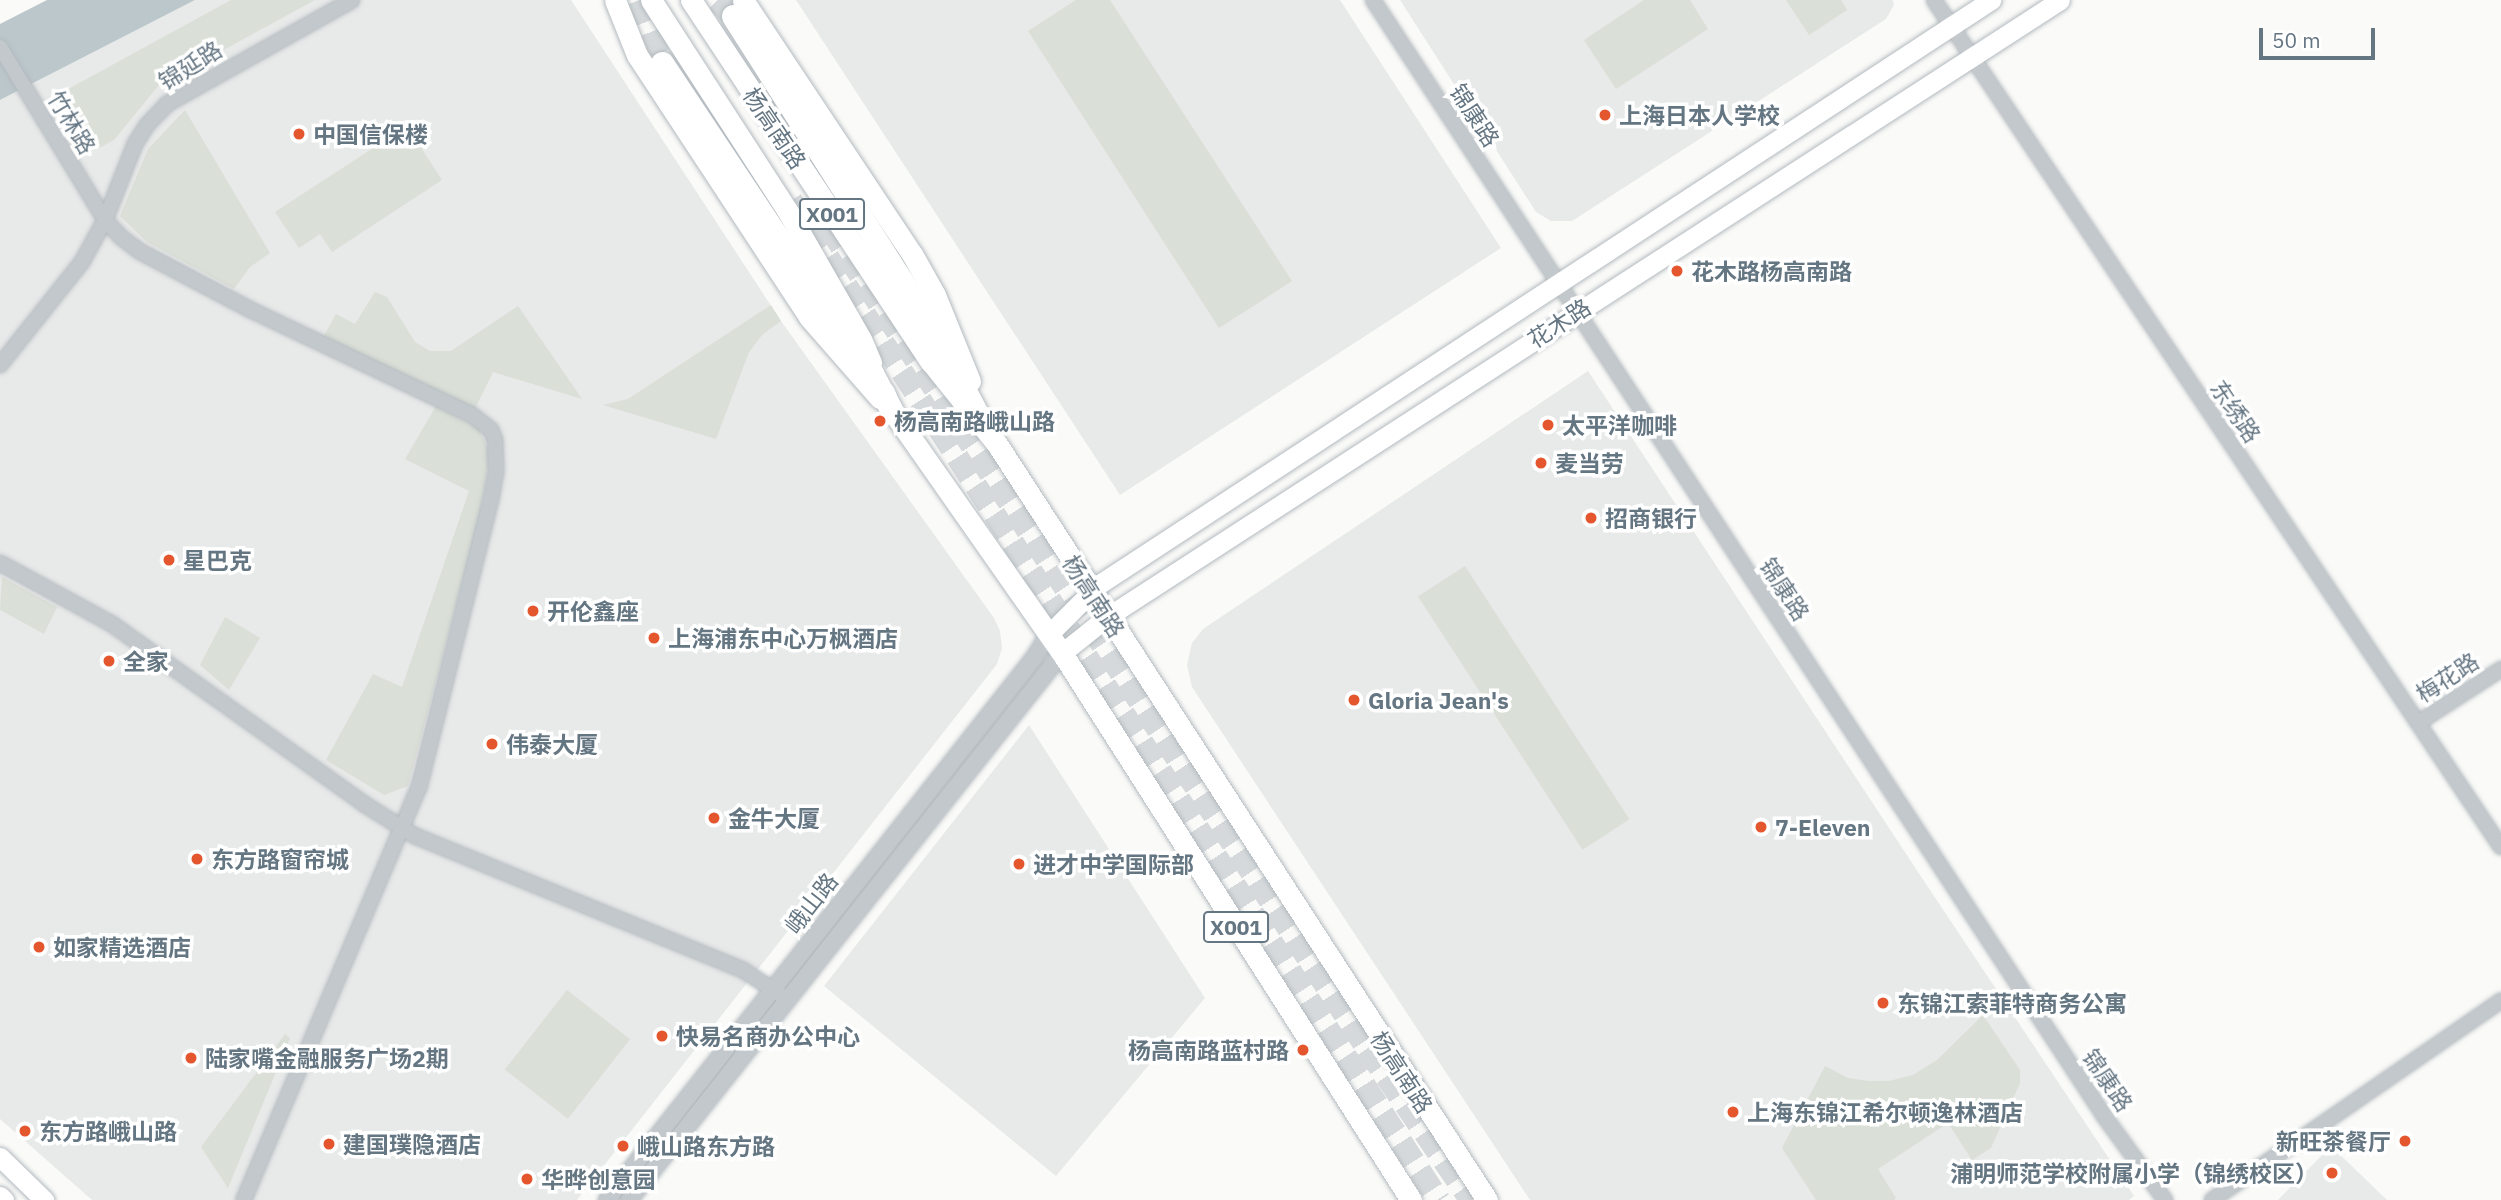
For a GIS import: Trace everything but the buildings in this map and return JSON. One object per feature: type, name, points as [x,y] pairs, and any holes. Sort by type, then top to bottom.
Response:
[{"type":"highway","points":[[738,8],[933,330],[982,423]]},
{"type":"highway","points":[[662,63],[823,305],[872,373],[891,409]]},
{"type":"main road","name":"X001","points":[[615,0],[637,55],[809,317],[891,409]]},
{"type":"main road","name":"杨高南路","points":[[651,0],[787,209],[861,339],[891,409],[1062,653],[1411,1200]]},
{"type":"main road","name":"杨高南路","points":[[691,0],[931,362],[982,423],[1487,1200]]},
{"type":"main road","name":"花木路","points":[[1049,634],[1091,593],[1991,0]]},
{"type":"main road","name":"花木路","points":[[1062,653],[1107,617],[2060,0]]},
{"type":"main road","points":[[0,1157],[44,1200]]},
{"type":"main road","points":[[0,1196],[4,1200]]},
{"type":"street","name":"锦延路","points":[[0,365],[82,262],[105,220],[135,144],[147,125],[167,104],[352,0]]},
{"type":"street","name":"锦康路","points":[[1373,0],[2104,1116],[2165,1200]]},
{"type":"street","name":"东绣路","points":[[1934,0],[2501,847]]},
{"type":"street","name":"竹林路","points":[[0,47],[105,220],[139,251],[251,310],[472,415],[491,430],[496,454],[491,499],[419,787],[403,830]]},
{"type":"street","points":[[0,563],[95,613],[143,644],[403,830],[431,844],[743,970],[787,999]]},
{"type":"street","name":"峨山路","points":[[607,1200],[1034,659],[1049,634]]},
{"type":"street","name":"峨山路","points":[[629,1200],[1062,653]]},
{"type":"street","name":"梅花路","points":[[2418,723],[2501,669]]},
{"type":"street","points":[[244,1200],[339,973],[403,830]]},
{"type":"street","points":[[2212,1200],[2501,1001]]},
{"type":"shaded area","points":[[47,0],[195,0],[0,100],[0,24]]},
{"type":"shaded area","points":[[195,0],[571,0],[781,321],[994,618],[1000,631],[1002,648],[997,664],[577,1200],[92,1200],[0,1119],[0,100]]},
{"type":"shaded area","points":[[231,0],[315,0],[159,85],[114,140],[99,148],[61,93]]},
{"type":"shaded area","points":[[796,0],[1340,0],[1501,248],[1120,495]]},
{"type":"shaded area","points":[[1076,0],[1110,0],[1292,281],[1219,328],[1028,31]]},
{"type":"shaded area","name":"上海日本人学校","points":[[1400,0],[1893,0],[1894,5],[1886,19],[1572,221],[1551,221],[1536,212]]},
{"type":"shaded area","points":[[1644,0],[1690,0],[1708,29],[1616,89],[1584,40]]},
{"type":"shaded area","points":[[1786,0],[1841,0],[1847,10],[1809,35]]},
{"type":"shaded area","points":[[185,110],[270,253],[250,267],[234,289],[147,242],[120,216],[148,149]]},
{"type":"shaded area","points":[[407,126],[442,180],[332,252],[320,234],[299,248],[275,212]]},
{"type":"shaded area","points":[[375,292],[387,297],[415,342],[430,351],[451,351],[518,306],[582,399],[493,372],[472,415],[320,343],[336,314],[355,324]]},
{"type":"shaded area","points":[[771,305],[781,321],[763,334],[749,352],[716,439],[603,405],[628,399]]},
{"type":"shaded area","points":[[1588,371],[2134,1196],[2129,1200],[1530,1200],[1192,687],[1187,665],[1192,643],[1203,629]]},
{"type":"shaded area","points":[[436,406],[479,428],[490,454],[479,520],[408,786],[384,795],[326,760],[373,674],[402,687],[469,491],[405,459]]},
{"type":"shaded area","points":[[1465,566],[1629,819],[1583,850],[1418,596]]},
{"type":"shaded area","points":[[2,577],[57,607],[44,634],[0,610]]},
{"type":"shaded area","points":[[225,617],[260,638],[229,690],[200,665]]},
{"type":"shaded area","name":"进才中学国际部","points":[[1029,725],[1205,998],[1056,1176],[824,986]]},
{"type":"shaded area","points":[[567,990],[630,1039],[568,1119],[505,1070]]},
{"type":"shaded area","points":[[1983,1015],[2020,1070],[2020,1083],[1991,1148],[1972,1160],[1948,1123],[1878,1169],[1896,1198],[1894,1200],[1816,1200],[1782,1148],[1825,1066],[1848,1078],[1868,1081],[1889,1081],[1913,1075],[1937,1060]]},
{"type":"shaded area","points":[[285,1034],[290,1038],[228,1188],[201,1147]]},
{"type":"shaded area","name":"浦明师范学校附属小学（锦绣校区）","points":[[2331,1146],[2387,1200],[2278,1200]]},
{"type":"tunnel","points":[[638,0],[662,63]]},
{"type":"tunnel","points":[[717,0],[733,16]]},
{"type":"tunnel","points":[[810,198],[1367,1048],[1471,1200]]},
{"type":"tunnel","points":[[791,200],[1439,1200]]},
{"type":"place","name":"上海日本人学校","points":[[1605,115]]},
{"type":"place","name":"中国信保楼","points":[[299,134]]},
{"type":"place","name":"花木路杨高南路","points":[[1677,271]]},
{"type":"place","name":"杨高南路峨山路","points":[[880,421]]},
{"type":"place","name":"太平洋咖啡","points":[[1548,425]]},
{"type":"place","name":"麦当劳","points":[[1541,463]]},
{"type":"place","name":"招商银行","points":[[1591,518]]},
{"type":"place","name":"星巴克","points":[[169,560]]},
{"type":"place","name":"开伦鑫座","points":[[533,611]]},
{"type":"place","name":"上海浦东中心万枫酒店","points":[[654,638]]},
{"type":"place","name":"全家","points":[[109,661]]},
{"type":"place","name":"Gloria Jean's","points":[[1354,700]]},
{"type":"place","name":"伟泰大厦","points":[[492,744]]},
{"type":"place","name":"金牛大厦","points":[[714,818]]},
{"type":"place","name":"7-Eleven","points":[[1761,827]]},
{"type":"place","name":"东方路窗帘城","points":[[197,859]]},
{"type":"place","name":"进才中学国际部","points":[[1019,864]]},
{"type":"place","name":"如家精选酒店","points":[[39,947]]},
{"type":"place","name":"东锦江索菲特商务公寓","points":[[1883,1003]]},
{"type":"place","name":"快易名商办公中心","points":[[662,1036]]},
{"type":"place","name":"杨高南路蓝村路","points":[[1303,1050]]},
{"type":"place","name":"陆家嘴金融服务广场2期","points":[[191,1058]]},
{"type":"place","name":"上海东锦江希尔顿逸林酒店","points":[[1733,1112]]},
{"type":"place","name":"东方路峨山路","points":[[25,1131]]},
{"type":"place","name":"新旺茶餐厅","points":[[2405,1141]]},
{"type":"place","name":"建国璞隐酒店","points":[[329,1144]]},
{"type":"place","name":"峨山路东方路","points":[[623,1146]]},
{"type":"place","name":"浦明师范学校附属小学（锦绣校区）","points":[[2332,1173]]},
{"type":"place","name":"华晔创意园","points":[[527,1179]]}]
